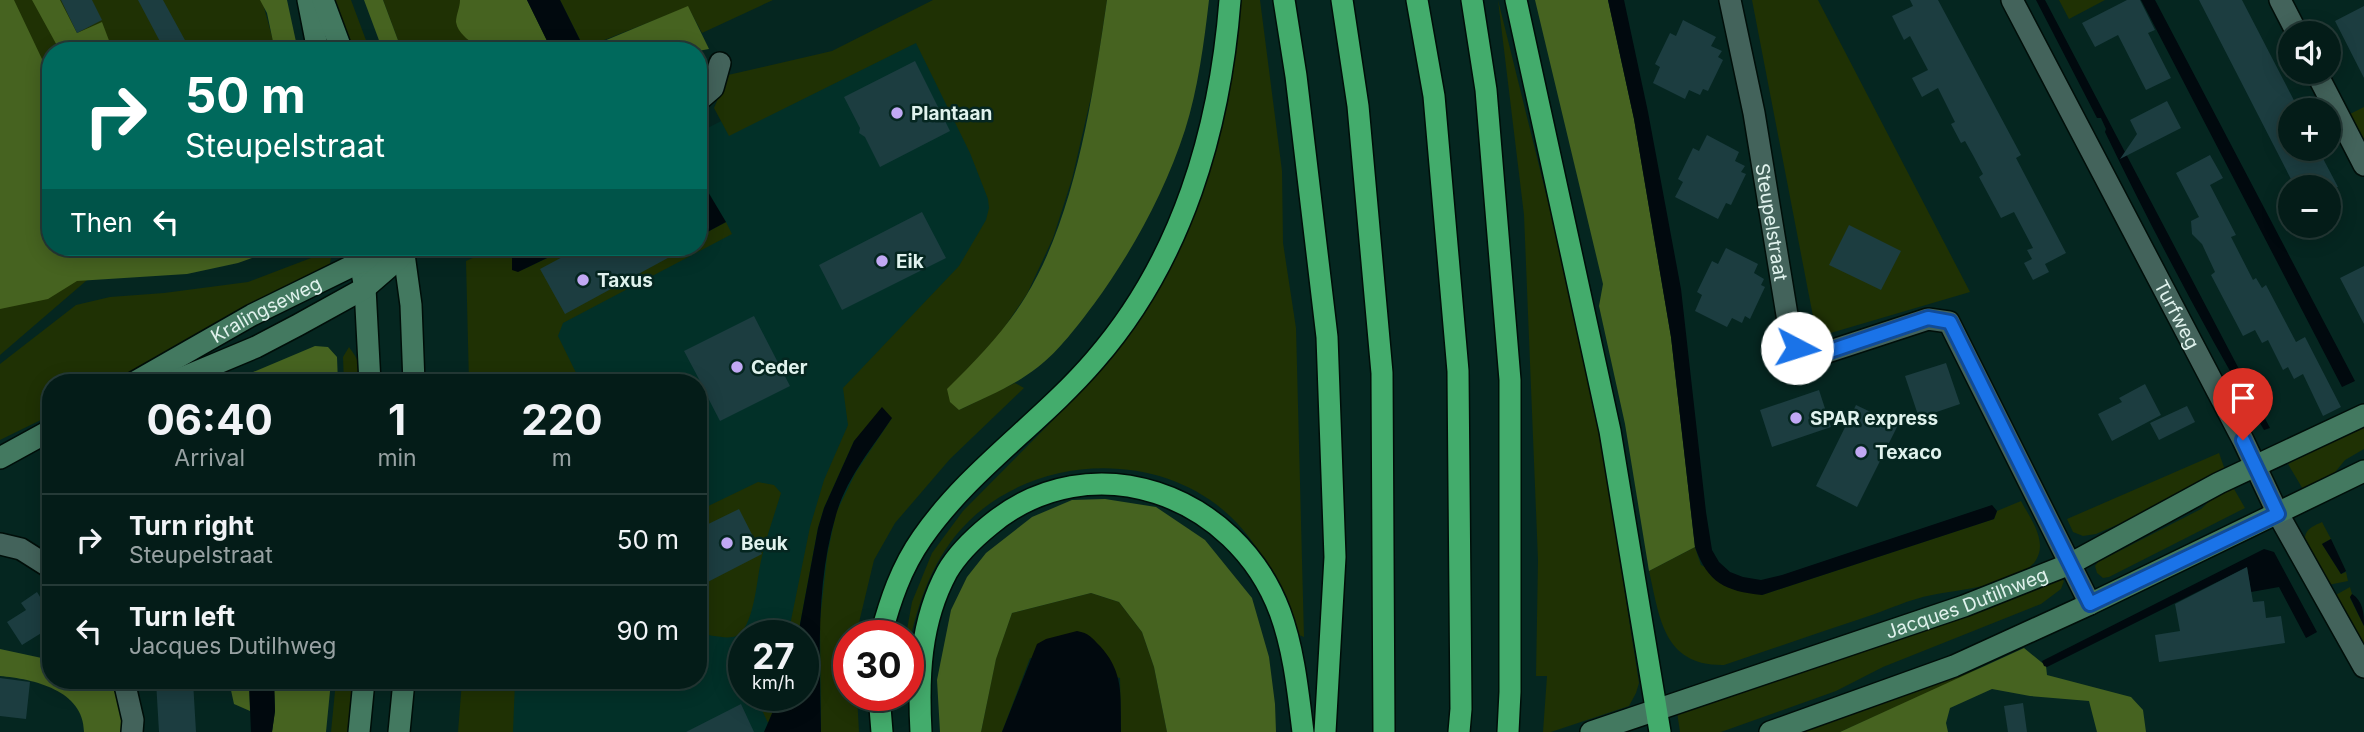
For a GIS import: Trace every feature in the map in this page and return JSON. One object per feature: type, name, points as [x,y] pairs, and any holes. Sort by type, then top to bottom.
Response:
[{"type":"highway","points":[[885,620],[895,588],[922,538],[952,500],[1052,406],[1094,361],[1122,328],[1154,276],[1181,220],[1211,128],[1221,79],[1230,0]]},
{"type":"highway","points":[[1284,0],[1296,76],[1327,337],[1335,557],[1325,732]]},
{"type":"highway","points":[[1342,0],[1358,106],[1382,373],[1384,732]]},
{"type":"highway","points":[[1417,0],[1434,96],[1458,371],[1459,732]]},
{"type":"highway","points":[[1472,0],[1486,90],[1510,380],[1508,732]]},
{"type":"highway","points":[[1516,0],[1610,430],[1660,732]]},
{"type":"highway","points":[[921,732],[923,648],[929,618],[948,570],[964,549],[1006,512],[1054,489],[1086,483],[1118,484],[1155,492],[1205,516],[1229,536],[1251,562],[1280,611],[1290,647],[1303,732]]},
{"type":"highway","points":[[880,711],[882,732]]},
{"type":"main road","points":[[309,0],[316,42]]},
{"type":"main road","points":[[323,0],[339,42]]},
{"type":"main road","name":"Kralingseweg","points":[[149,374],[356,256]]},
{"type":"main road","points":[[359,256],[365,288],[370,374]]},
{"type":"main road","name":"Kralingseweg","points":[[192,374],[256,347],[365,288],[401,256]]},
{"type":"main road","points":[[409,256],[414,374]]},
{"type":"main road","name":"Jacques Dutilhweg","points":[[1591,732],[1964,606],[2070,564],[2256,465],[2364,415]]},
{"type":"main road","points":[[0,458],[42,436]]},
{"type":"main road","points":[[1770,732],[1954,666],[2090,604],[2364,471]]},
{"type":"main road","points":[[359,732],[363,689]]},
{"type":"main road","points":[[399,732],[403,689]]},
{"type":"street","name":"Steupelstraat","points":[[1730,0],[1754,113],[1788,321],[1797,348],[1818,355],[1928,318],[1950,322],[2090,604]]},
{"type":"street","name":"Turfweg","points":[[2012,0],[2256,465],[2278,514],[2364,667]]},
{"type":"street","points":[[2280,0],[2291,21]]},
{"type":"street","points":[[707,93],[713,88],[720,63]]},
{"type":"street","points":[[2322,84],[2364,165]]},
{"type":"street","points":[[0,544],[21,549],[42,562]]},
{"type":"street","points":[[126,689],[132,732]]},
{"type":"shaded area","points":[[0,0],[262,0],[274,42],[42,42],[42,256],[153,256],[108,262],[0,355]]},
{"type":"shaded area","points":[[332,0],[351,0],[367,42],[347,42]]},
{"type":"shaded area","points":[[383,0],[460,0],[478,42],[399,42]]},
{"type":"shaded area","points":[[527,0],[560,0],[581,42],[548,42]]},
{"type":"shaded area","points":[[560,0],[773,0],[702,33],[688,7],[599,42],[581,42]]},
{"type":"shaded area","points":[[933,0],[1107,0],[1095,80],[1072,179],[1053,238],[1027,294],[996,340],[977,359],[959,410],[1015,383],[1024,388],[950,459],[895,523],[874,560],[860,620],[833,620],[833,711],[858,711],[859,732],[821,732],[820,620],[827,556],[836,513],[856,472],[892,418],[854,441],[824,508],[818,528],[801,620],[791,620],[810,527],[824,480],[848,425],[843,388],[959,266],[986,220],[989,208],[970,153],[916,43],[729,136],[714,108],[728,75],[832,51]]},
{"type":"shaded area","points":[[954,0],[1095,0],[838,562],[839,620],[833,620],[833,711],[840,711],[840,732],[470,732],[470,689],[707,689],[707,374],[473,374],[474,256],[707,256],[707,128]]},
{"type":"shaded area","points":[[1239,0],[1260,0],[1282,171],[1283,243],[1296,328],[1304,637],[1299,635],[1263,557],[1231,517],[1202,495],[1170,480],[1135,471],[1099,468],[1063,472],[1029,483],[997,499],[969,521],[937,564],[922,597],[915,620],[909,620],[912,602],[932,553],[963,511],[1090,379],[1152,294],[1187,231],[1214,145],[1232,71],[1239,22]]},
{"type":"shaded area","points":[[1498,0],[1577,319],[1599,428],[1639,683],[1629,706],[1551,732],[1543,732],[1547,676],[1536,676],[1538,560],[1524,215]]},
{"type":"shaded area","points":[[1608,0],[1624,0],[1648,112],[1681,289],[1706,512],[1712,550],[1719,562],[1730,572],[1761,580],[1992,505],[1997,511],[1994,519],[1762,595],[1728,588],[1712,577],[1706,569],[1695,547],[1671,337],[1634,119]]},
{"type":"shaded area","points":[[1752,0],[1818,0],[1970,292],[1817,337]]},
{"type":"shaded area","points":[[2036,0],[2045,0],[2270,428],[2264,430],[2202,320],[2105,132],[2101,118],[2097,118]]},
{"type":"shaded area","points":[[2059,0],[2105,0],[2069,19]]},
{"type":"shaded area","points":[[2141,0],[2155,0],[2355,381],[2342,387]]},
{"type":"shaded area","points":[[2364,107],[2364,147],[2348,115]]},
{"type":"shaded area","points":[[707,190],[726,222],[707,232]]},
{"type":"shaded area","points":[[726,222],[732,234],[707,247],[707,232]]},
{"type":"shaded area","points":[[316,256],[331,256],[330,264],[313,282],[130,374],[42,374],[42,419],[0,440],[0,364],[76,305],[110,297],[248,282]]},
{"type":"shaded area","points":[[477,256],[512,256],[512,270],[524,269],[551,256],[690,256],[563,323],[558,336],[577,374],[469,374],[466,261]]},
{"type":"shaded area","points":[[512,256],[551,256],[518,272],[512,270]]},
{"type":"shaded area","points":[[349,347],[362,374],[344,374],[343,357]]},
{"type":"shaded area","points":[[882,407],[892,418],[846,489],[829,541],[820,623],[821,732],[764,732],[773,711],[819,711],[819,620],[801,620],[818,528],[824,508],[854,441]]},
{"type":"shaded area","points":[[2364,426],[2364,449],[2345,460],[2332,476],[2304,491],[2288,464]]},
{"type":"shaded area","points":[[2219,453],[2225,470],[2135,517],[2096,534],[2083,536],[2073,532],[2067,519]]},
{"type":"shaded area","points":[[758,482],[774,485],[781,493],[763,552],[748,620],[728,620],[728,637],[707,635],[707,507]]},
{"type":"shaded area","points":[[2230,482],[2245,508],[2109,577],[2103,578],[2097,573],[2095,566],[2098,562],[2201,509]]},
{"type":"shaded area","points":[[2021,501],[2039,537],[2039,553],[2028,568],[2003,581],[1915,599],[1724,665],[1704,663],[1688,657],[1676,648],[1661,622],[1649,571],[1695,547],[1701,565],[1762,595],[1994,519],[1997,511]]},
{"type":"shaded area","points":[[2322,522],[2331,539],[2322,544],[2341,574],[2346,572],[2348,581],[2328,585],[2307,546],[2307,531]]},
{"type":"shaded area","points":[[2331,539],[2346,571],[2341,574],[2322,544]]},
{"type":"shaded area","points":[[2264,549],[2274,552],[2317,632],[2306,638],[2279,587],[2251,592],[2247,567],[2047,667],[2044,666],[2042,661]]},
{"type":"shaded area","points":[[2061,578],[2064,581],[2061,589],[2041,604],[1883,667],[1836,691],[1721,732],[1680,732],[1677,712]]},
{"type":"shaded area","points":[[2350,587],[2350,598],[2364,626],[2364,651],[2334,596]]},
{"type":"shaded area","points":[[1091,593],[1119,602],[1142,632],[1154,667],[1167,732],[1121,732],[1120,678],[1030,658],[1002,732],[981,732],[996,658],[1012,613]]},
{"type":"shaded area","points":[[2352,594],[2359,600],[2362,608],[2364,626],[2350,597]]},
{"type":"shaded area","points":[[1077,631],[1092,638],[1114,666],[1120,686],[1121,732],[1002,732],[1037,644]]},
{"type":"shaded area","points":[[1995,663],[1840,732],[1800,732]]},
{"type":"shaded area","points":[[249,689],[274,689],[272,732],[251,732]]},
{"type":"shaded area","points":[[335,689],[354,689],[350,732],[331,732]]},
{"type":"shaded area","points":[[461,689],[515,689],[513,732],[458,732]]},
{"type":"shaded area","points":[[762,711],[773,711],[768,723]]},
{"type":"green space","points":[[0,0],[14,0],[42,59],[42,256],[252,256],[238,263],[187,274],[77,281],[48,299],[0,309]]},
{"type":"green space","points":[[32,0],[60,0],[77,33],[102,22],[110,42],[55,42]]},
{"type":"green space","points":[[260,0],[287,0],[296,42],[273,42],[267,13]]},
{"type":"green space","points":[[364,0],[383,0],[399,42],[380,42]]},
{"type":"green space","points":[[460,0],[527,0],[548,42],[472,42],[461,33],[456,19]]},
{"type":"green space","points":[[1107,0],[1209,0],[1197,82],[1177,153],[1134,242],[1108,284],[1068,337],[1046,361],[1029,374],[959,410],[950,402],[947,389],[1008,322],[1026,296],[1058,229],[1080,153]]},
{"type":"green space","points":[[1535,0],[1608,0],[1634,119],[1671,337],[1695,547],[1649,571],[1625,424],[1599,306],[1603,284]]},
{"type":"green space","points":[[688,6],[706,42],[602,42]]},
{"type":"green space","points":[[315,346],[328,347],[337,357],[338,374],[248,374]]},
{"type":"green space","points":[[1105,499],[1156,507],[1205,540],[1252,598],[1269,657],[1276,732],[1167,732],[1154,667],[1142,632],[1119,602],[1091,593],[1012,613],[996,659],[981,732],[940,732],[937,680],[951,610],[967,577],[986,553],[1032,517],[1072,500]]},
{"type":"green space","points":[[2024,648],[2046,666],[2047,675],[2131,697],[2143,710],[2146,732],[2097,732],[2089,701],[2030,696],[1992,689],[1950,708],[1946,723],[1948,732],[1840,732]]},
{"type":"green space","points":[[0,649],[42,658],[42,684],[0,676]]},
{"type":"green space","points":[[54,689],[115,689],[121,705],[122,732],[84,732],[82,718],[76,706]]},
{"type":"green space","points":[[231,689],[249,689],[250,711],[234,704]]},
{"type":"green space","points":[[274,689],[330,689],[326,732],[272,732]]},
{"type":"building","points":[[61,0],[92,0],[102,20],[77,33]]},
{"type":"building","points":[[138,0],[163,0],[186,42],[160,42]]},
{"type":"building","points":[[1910,0],[1938,0],[2021,155],[2016,158],[2066,253],[2045,264],[2049,272],[2033,280],[2024,263],[2032,259],[2027,250],[2033,248],[2014,212],[2001,218],[1979,177],[1983,174],[1974,157],[1965,141],[1961,143],[1951,124],[1955,122],[1938,88],[1922,97],[1912,78],[1928,70],[1910,36],[1904,40],[1892,16],[1913,6]]},
{"type":"building","points":[[2127,0],[2140,0],[2155,30],[2148,33],[2171,78],[2146,90],[2118,35],[2095,47],[2082,23]]},
{"type":"building","points":[[2199,0],[2242,0],[2278,69],[2278,84],[2286,84],[2293,98],[2278,98],[2278,154]]},
{"type":"building","points":[[2364,6],[2364,78],[2341,33],[2341,21],[2335,21]]},
{"type":"building","points":[[1683,20],[1716,37],[1711,46],[1722,51],[1718,57],[1723,60],[1708,91],[1703,89],[1700,95],[1689,90],[1685,99],[1653,83],[1660,67],[1655,64],[1670,33],[1676,36]]},
{"type":"building","name":"Plantaan","points":[[915,61],[950,131],[880,167],[865,137],[859,133],[860,128],[844,97]]},
{"type":"building","points":[[2167,101],[2181,128],[2120,159],[2137,134],[2130,120]]},
{"type":"building","points":[[1707,135],[1739,152],[1735,161],[1745,166],[1741,172],[1746,174],[1731,205],[1726,203],[1718,219],[1675,197],[1683,182],[1678,179],[1693,148],[1699,151]]},
{"type":"building","points":[[2210,155],[2223,178],[2210,185],[2236,235],[2231,237],[2253,280],[2256,278],[2262,288],[2266,285],[2296,342],[2305,337],[2341,407],[2323,416],[2303,374],[2294,379],[2288,367],[2283,370],[2268,340],[2262,343],[2255,330],[2243,336],[2211,275],[2215,272],[2202,244],[2192,234],[2191,221],[2199,217],[2176,173]]},
{"type":"building","points":[[2282,161],[2324,161],[2332,175],[2289,175]]},
{"type":"building","name":"Eik","points":[[922,212],[946,258],[842,310],[819,265]]},
{"type":"building","points":[[1849,225],[1901,251],[1881,290],[1829,265]]},
{"type":"building","points":[[1726,248],[1758,264],[1754,273],[1764,279],[1761,285],[1765,287],[1750,319],[1745,316],[1742,323],[1732,318],[1727,327],[1695,311],[1702,295],[1697,292],[1712,261],[1718,264]]},
{"type":"building","name":"Taxus","points":[[564,256],[671,256],[565,314],[540,269]]},
{"type":"building","points":[[2364,266],[2364,324],[2340,278]]},
{"type":"building","name":"Ceder","points":[[754,316],[790,386],[720,421],[707,396],[707,374],[696,374],[684,351]]},
{"type":"building","points":[[1946,363],[1960,404],[1919,418],[1905,376]]},
{"type":"building","points":[[2145,384],[2161,415],[2112,441],[2098,414],[2122,402],[2119,398]]},
{"type":"building","points":[[1819,390],[1831,427],[1772,447],[1760,410]]},
{"type":"building","points":[[1856,405],[1898,425],[1857,507],[1816,486]]},
{"type":"building","points":[[2187,406],[2195,422],[2159,440],[2150,423]]},
{"type":"building","name":"Beuk","points":[[739,509],[762,554],[707,582],[707,525]]},
{"type":"building","points":[[2247,567],[2253,602],[2264,601],[2266,618],[2281,616],[2285,643],[2159,662],[2155,635],[2180,631],[2175,604]]},
{"type":"building","points":[[37,592],[42,600],[42,633],[22,645],[7,622],[26,610],[21,603]]},
{"type":"building","points":[[0,678],[30,682],[26,719],[0,716]]},
{"type":"building","points":[[156,689],[193,689],[196,732],[159,732]]},
{"type":"building","points":[[2023,703],[2027,732],[2008,732],[2004,706]]},
{"type":"building","points":[[728,711],[744,711],[754,732],[686,732]]},
{"type":"place","name":"Plantaan","points":[[897,113]]},
{"type":"place","name":"Eik","points":[[882,261]]},
{"type":"place","name":"Taxus","points":[[583,280]]},
{"type":"place","name":"Ceder","points":[[737,367]]},
{"type":"place","name":"SPAR express","points":[[1796,418]]},
{"type":"place","name":"Texaco","points":[[1861,452]]},
{"type":"place","name":"Beuk","points":[[727,543]]},
{"type":"route","points":[[1797,348],[1818,355],[1928,318],[1950,322],[2090,604],[2278,514],[2243,440]]}]
